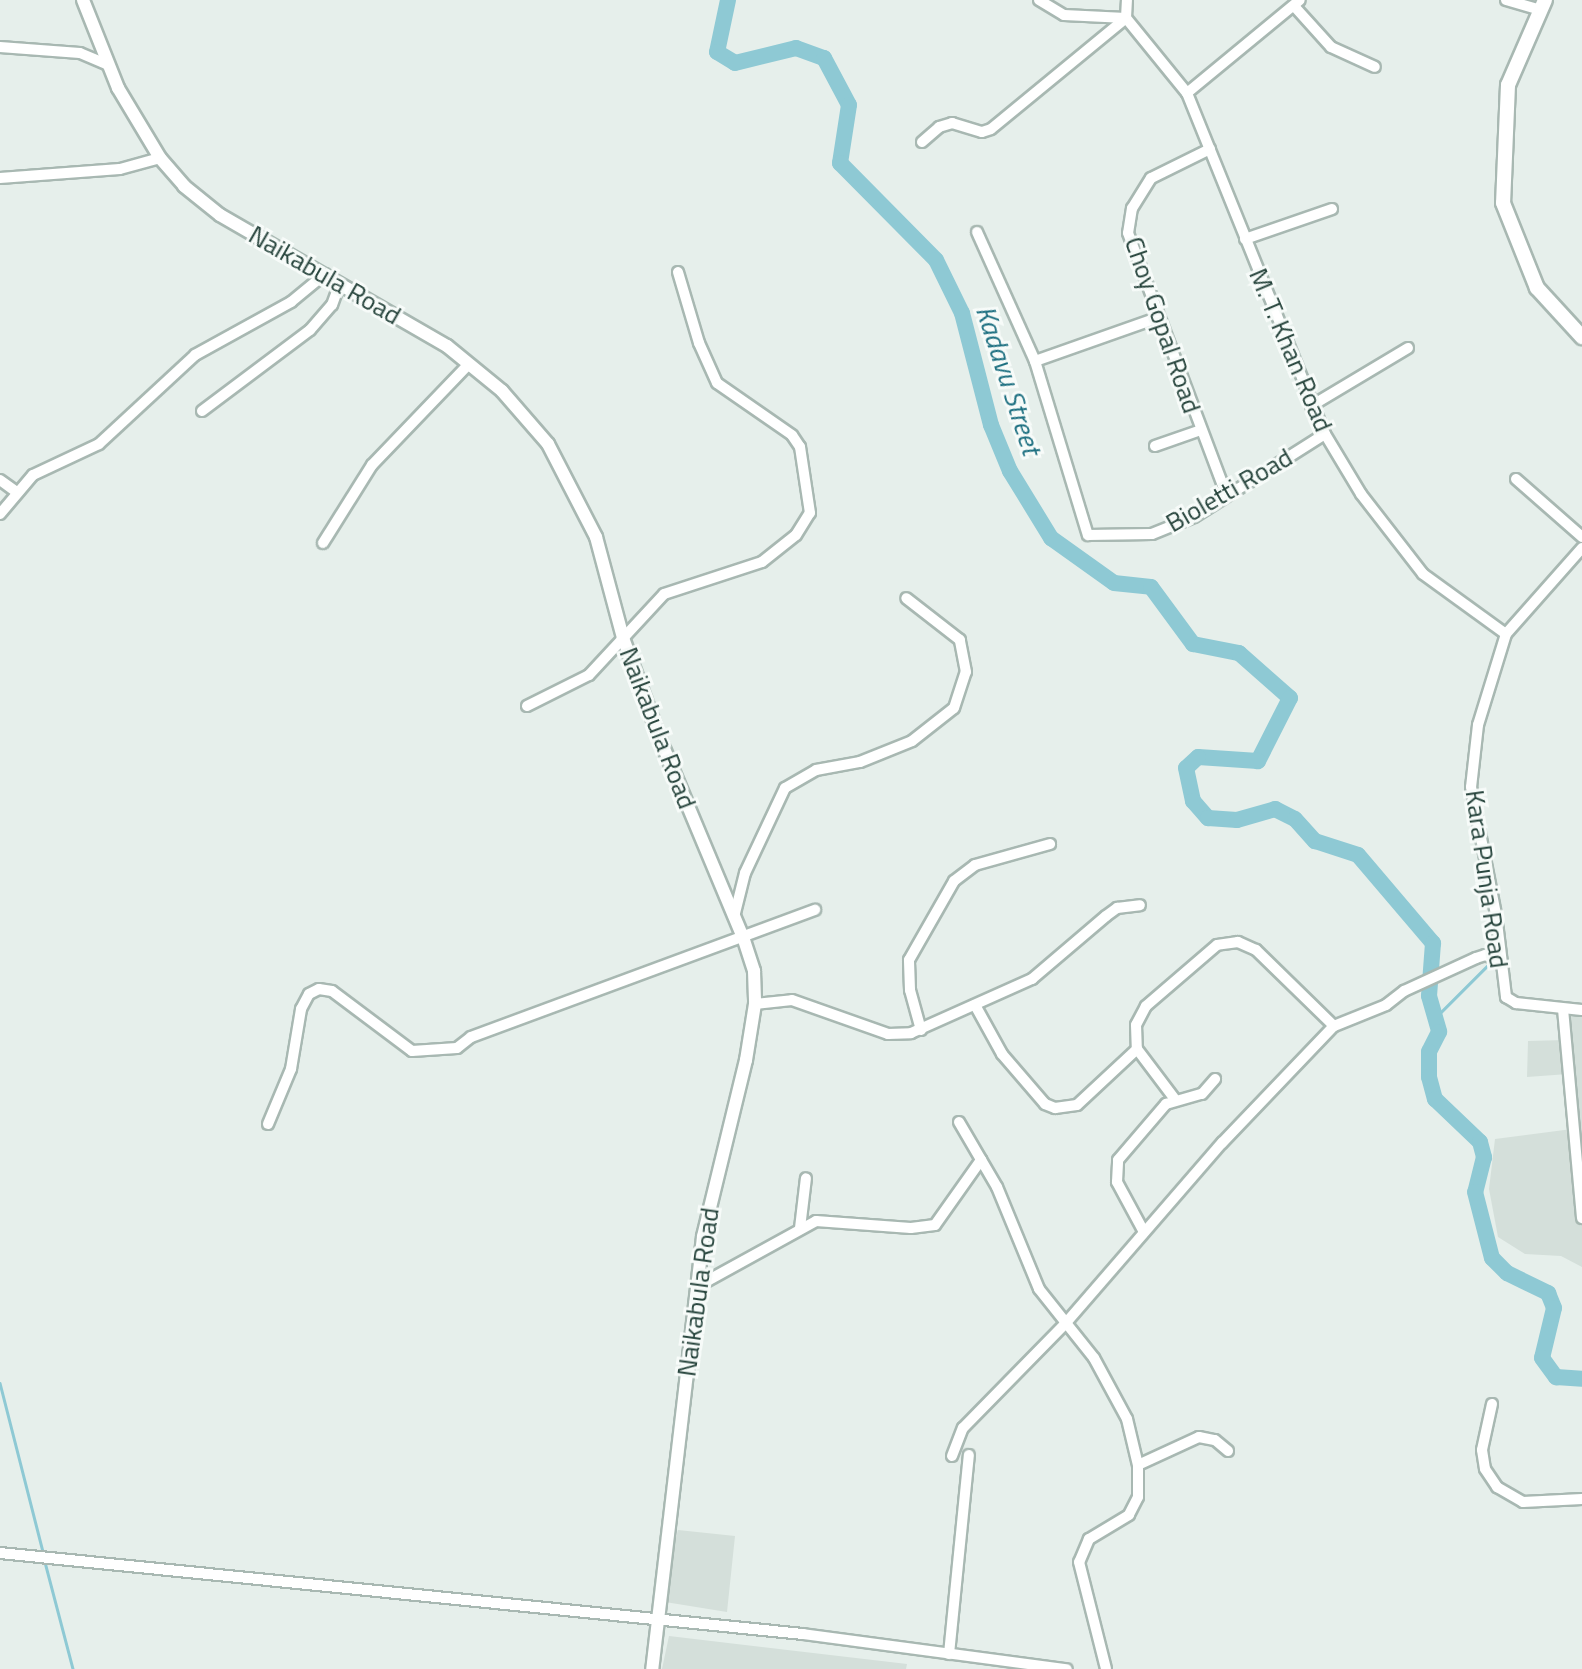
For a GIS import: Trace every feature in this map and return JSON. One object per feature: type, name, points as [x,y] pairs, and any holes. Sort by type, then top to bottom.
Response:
[{"type":"main road","points":[[1541,4],[1508,85],[1503,203],[1537,288],[1582,337]]},
{"type":"street","name":"Naikabula Road","points":[[83,0],[107,65],[160,158],[184,186],[220,215],[341,283],[470,364],[502,391],[548,444],[596,537],[623,638],[743,937],[754,971],[755,1004],[746,1060],[702,1237],[652,1669]]},
{"type":"street","points":[[1039,0],[1064,15],[1129,22]]},
{"type":"street","points":[[1127,0],[1129,22]]},
{"type":"street","points":[[1506,0],[1541,4]]},
{"type":"street","points":[[1187,93],[1297,3],[1331,47],[1375,67]]},
{"type":"street","points":[[922,142],[939,127],[952,122],[982,132],[991,129],[1129,22]]},
{"type":"street","name":"M. T. Khan Road","points":[[1129,22],[1187,93],[1311,406],[1360,494],[1423,574],[1506,634]]},
{"type":"street","points":[[0,47],[80,52],[107,65]]},
{"type":"street","name":"Choy Gopal Road","points":[[1210,149],[1151,178],[1132,208],[1130,245],[1227,496]]},
{"type":"street","points":[[0,177],[120,169],[160,158]]},
{"type":"street","points":[[1245,239],[1332,209]]},
{"type":"street","points":[[977,232],[1035,361],[1157,318]]},
{"type":"street","points":[[527,706],[589,675],[676,586],[747,570],[783,549],[810,513],[800,447],[792,435],[729,395],[713,376],[678,272]]},
{"type":"street","points":[[0,514],[15,491],[39,471],[99,444],[195,355],[291,302],[325,274]]},
{"type":"street","points":[[202,411],[310,330],[331,305],[341,283]]},
{"type":"street","points":[[1311,406],[1408,348]]},
{"type":"street","name":"Bioletti Road","points":[[1035,361],[1088,535],[1105,538],[1152,534],[1194,517],[1325,434]]},
{"type":"street","points":[[323,543],[372,465],[470,364]]},
{"type":"street","points":[[1155,446],[1201,430]]},
{"type":"street","points":[[1516,479],[1582,537]]},
{"type":"street","points":[[0,480],[15,491]]},
{"type":"street","name":"Kara Punja Road","points":[[1582,548],[1506,634],[1478,725],[1471,787],[1496,914],[1499,960],[1506,997],[1516,1003],[1582,1010]]},
{"type":"street","points":[[734,917],[745,873],[785,788],[816,770],[860,762],[912,741],[954,708],[966,672],[960,640],[906,598]]},
{"type":"street","points":[[921,1030],[910,990],[909,960],[954,881],[975,865],[1050,844]]},
{"type":"street","points":[[755,1004],[792,1000],[888,1034],[921,1030],[1046,969],[1117,908],[1139,905]]},
{"type":"street","points":[[268,1124],[291,1069],[301,1009],[309,994],[319,989],[331,991],[412,1051],[432,1052],[457,1048],[471,1037],[815,910]]},
{"type":"street","points":[[1174,1098],[1137,1049],[1136,1025],[1146,1006],[1217,945],[1227,942],[1248,945],[1272,961],[1334,1026]]},
{"type":"street","points":[[952,1456],[963,1428],[1065,1324],[1144,1232],[1334,1026],[1386,1005],[1422,983],[1485,955],[1499,960]]},
{"type":"street","points":[[975,1005],[1002,1054],[1045,1104],[1055,1108],[1077,1105],[1137,1049]]},
{"type":"street","points":[[1563,1009],[1582,1217]]},
{"type":"street","points":[[1144,1232],[1117,1182],[1115,1167],[1174,1098],[1202,1094],[1215,1079]]},
{"type":"street","points":[[959,1122],[981,1160],[1039,1289],[1110,1382],[1127,1419],[1138,1465],[1133,1509],[1089,1539],[1079,1562],[1106,1669]]},
{"type":"street","points":[[698,1286],[800,1228],[829,1219],[911,1228],[935,1225],[981,1160]]},
{"type":"street","points":[[800,1228],[806,1178]]},
{"type":"street","points":[[1492,1404],[1482,1450],[1485,1469],[1497,1487],[1523,1502],[1582,1499]]},
{"type":"street","points":[[1138,1465],[1199,1437],[1215,1440],[1228,1451]]},
{"type":"street","points":[[949,1654],[969,1455]]},
{"type":"street","points":[[0,1553],[42,1555],[657,1621],[1066,1669]]},
{"type":"shaded area","points":[[1563,1009],[1582,1010],[1582,1267],[1561,1256],[1525,1254],[1498,1237],[1489,1189],[1495,1139],[1572,1129],[1568,1074],[1527,1077],[1528,1041],[1566,1040]]},
{"type":"shaded area","points":[[678,1530],[735,1536],[727,1612],[659,1601]]},
{"type":"shaded area","points":[[669,1636],[907,1664],[906,1669],[662,1669]]},
{"type":"waterway","name":"Kadavu Street","points":[[728,0],[717,52],[735,63],[796,48],[824,58],[849,105],[840,163],[936,260],[962,313],[991,425],[1010,471],[1051,538],[1114,583],[1151,587],[1193,644],[1239,653],[1290,698],[1258,761],[1198,757],[1186,768],[1193,801],[1208,818],[1237,820],[1275,809],[1295,819],[1315,841],[1358,855],[1433,943],[1429,996],[1439,1032],[1429,1052],[1429,1077],[1435,1099],[1480,1142],[1484,1157],[1475,1192],[1492,1258],[1507,1273],[1548,1293],[1554,1308],[1542,1358],[1556,1377],[1582,1379]]},
{"type":"waterway","points":[[1435,1018],[1490,963]]},
{"type":"waterway","points":[[0,1383],[43,1552]]},
{"type":"waterway","points":[[45,1562],[73,1669]]}]
